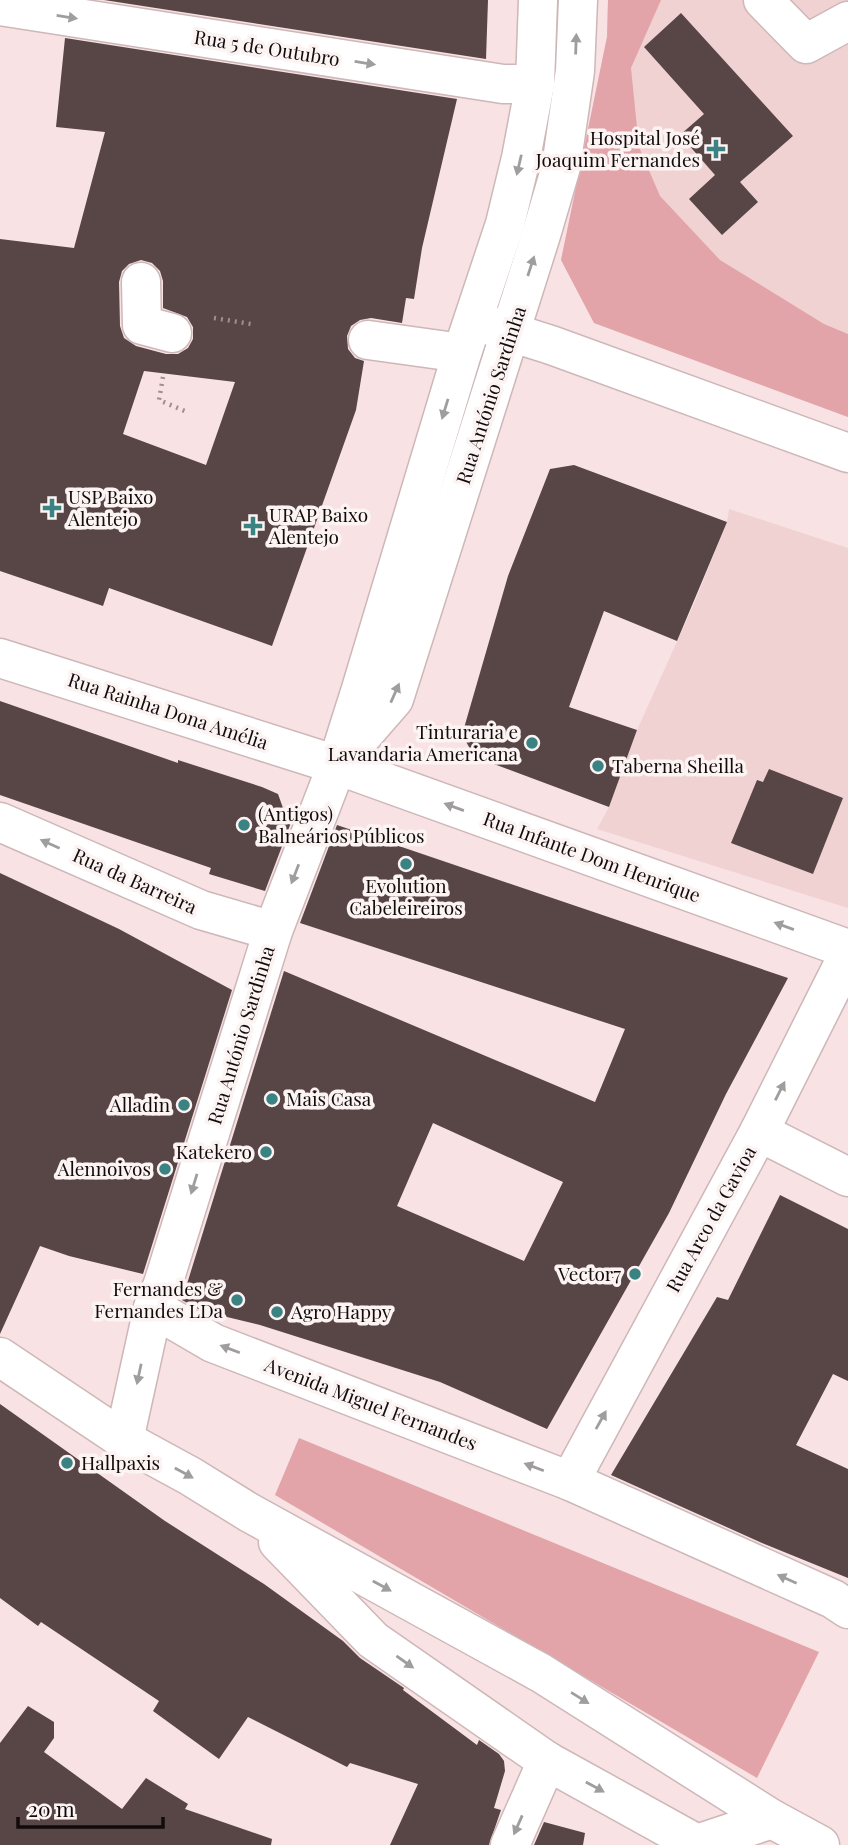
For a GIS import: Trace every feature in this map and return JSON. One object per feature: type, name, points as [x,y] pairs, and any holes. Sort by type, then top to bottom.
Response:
[{"type":"street","name":"Rua António Sardinha","points":[[153,1308],[167,1271],[273,931],[337,765],[467,336],[505,224],[521,158],[534,84],[538,0]]},
{"type":"street","name":"Rua António Sardinha","points":[[337,765],[394,699],[511,331],[561,167],[575,71],[578,0]]},
{"type":"street","points":[[763,0],[806,44],[848,21]]},
{"type":"street","name":"Rua 5 de Outubro","points":[[0,6],[503,85],[534,84]]},
{"type":"street","points":[[141,282],[142,325],[172,333]]},
{"type":"street","points":[[368,340],[467,336],[511,331],[848,453]]},
{"type":"street","name":"Rua Rainha Dona Amélia","points":[[0,658],[337,765]]},
{"type":"street","name":"Rua Infante Dom Henrique","points":[[337,765],[848,949]]},
{"type":"street","name":"Rua da Barreira","points":[[0,822],[201,910],[273,931]]},
{"type":"street","name":"Rua Arco da Gavioa","points":[[570,1481],[759,1132],[848,955]]},
{"type":"street","points":[[759,1132],[848,1177]]},
{"type":"street","points":[[124,1440],[153,1308]]},
{"type":"street","name":"Avenida Miguel Fernandes","points":[[153,1308],[213,1343],[570,1481],[833,1599],[848,1609]]},
{"type":"street","points":[[0,1357],[124,1440],[250,1513],[541,1673],[772,1819],[820,1845]]},
{"type":"street","points":[[250,1513],[373,1640],[547,1761],[696,1844],[772,1819]]},
{"type":"street","points":[[510,1845],[547,1761]]},
{"type":"shaded area","name":"Hospital José Joaquim Fernandes","points":[[608,0],[848,0],[848,417],[594,323],[561,260],[607,37]]},
{"type":"shaded area","points":[[608,0],[661,0],[631,68],[639,147],[660,196],[720,260],[824,324],[848,334],[848,417],[594,323],[561,260],[607,37]]},
{"type":"shaded area","points":[[729,509],[848,548],[848,908],[597,829],[609,807],[637,730],[694,604],[727,522]]},
{"type":"shaded area","points":[[299,1438],[819,1652],[757,1778],[275,1495]]},
{"type":"building","points":[[104,0],[488,0],[486,59]]},
{"type":"building","points":[[681,13],[793,136],[740,182],[758,202],[722,235],[689,199],[715,175],[680,135],[704,114],[644,47]]},
{"type":"building","points":[[65,38],[457,99],[422,248],[414,299],[406,298],[402,323],[371,318],[360,320],[351,326],[347,336],[348,349],[355,358],[364,361],[356,410],[272,646],[109,588],[103,606],[0,571],[0,239],[74,248],[105,132],[56,127]],"holes":[[[141,260],[152,263],[160,271],[163,281],[163,308],[187,317],[193,327],[193,339],[188,348],[178,354],[166,354],[136,346],[124,338],[120,326],[119,282],[122,271],[129,264]],[[144,371],[235,382],[206,465],[123,434]]]},
{"type":"building","points":[[574,465],[727,522],[677,641],[604,611],[569,707],[637,730],[609,807],[475,757],[462,735],[508,576],[550,469]]},
{"type":"building","points":[[0,701],[178,763],[178,760],[278,794],[283,808],[295,812],[265,891],[209,874],[211,868],[0,795]]},
{"type":"building","points":[[769,769],[843,798],[813,874],[731,843],[757,780],[763,782]]},
{"type":"building","points":[[337,825],[788,978],[726,1094],[669,1213],[547,1429],[440,1382],[260,1325],[202,1311],[182,1300],[284,971],[595,1102],[625,1029],[300,923]],"holes":[[[433,1123],[563,1182],[524,1261],[397,1206]]]},
{"type":"building","points":[[0,873],[119,929],[232,990],[143,1274],[40,1246],[0,1334]]},
{"type":"building","points":[[780,1195],[848,1229],[848,1381],[833,1374],[796,1445],[848,1469],[848,1578],[762,1543],[611,1475],[717,1297],[728,1300]]},
{"type":"building","points":[[0,1404],[165,1521],[264,1584],[343,1641],[360,1658],[404,1688],[403,1690],[477,1745],[479,1740],[499,1754],[504,1761],[505,1771],[494,1808],[501,1810],[489,1845],[390,1845],[418,1784],[350,1763],[347,1767],[248,1717],[219,1759],[153,1711],[159,1701],[41,1622],[38,1626],[0,1598]]},
{"type":"building","points":[[28,1706],[54,1722],[54,1738],[44,1752],[122,1809],[146,1778],[188,1804],[185,1809],[272,1839],[271,1845],[0,1845],[0,1743]]},
{"type":"building","points":[[544,1822],[585,1833],[583,1845],[534,1845]]},
{"type":"place","name":"Hospital José Joaquim Fernandes","points":[[716,149]]},
{"type":"place","name":"USP Baixo Alentejo","points":[[52,508]]},
{"type":"place","name":"URAP Baixo Alentejo","points":[[253,526]]},
{"type":"place","name":"Tinturaria e Lavandaria Americana","points":[[532,743]]},
{"type":"place","name":"Taberna Sheilla","points":[[598,766]]},
{"type":"place","name":"(Antigos) Balneários Públicos","points":[[244,825]]},
{"type":"place","name":"Evolution Cabeleireiros","points":[[406,864]]},
{"type":"place","name":"Mais Casa","points":[[272,1099]]},
{"type":"place","name":"Alladin","points":[[184,1105]]},
{"type":"place","name":"Katekero","points":[[266,1152]]},
{"type":"place","name":"Alennoivos","points":[[165,1169]]},
{"type":"place","name":"Vector7","points":[[635,1274]]},
{"type":"place","name":"Fernandes & Fernandes LDa","points":[[237,1300]]},
{"type":"place","name":"Agro Happy","points":[[277,1312]]},
{"type":"place","name":"Hallpaxis","points":[[67,1463]]}]
